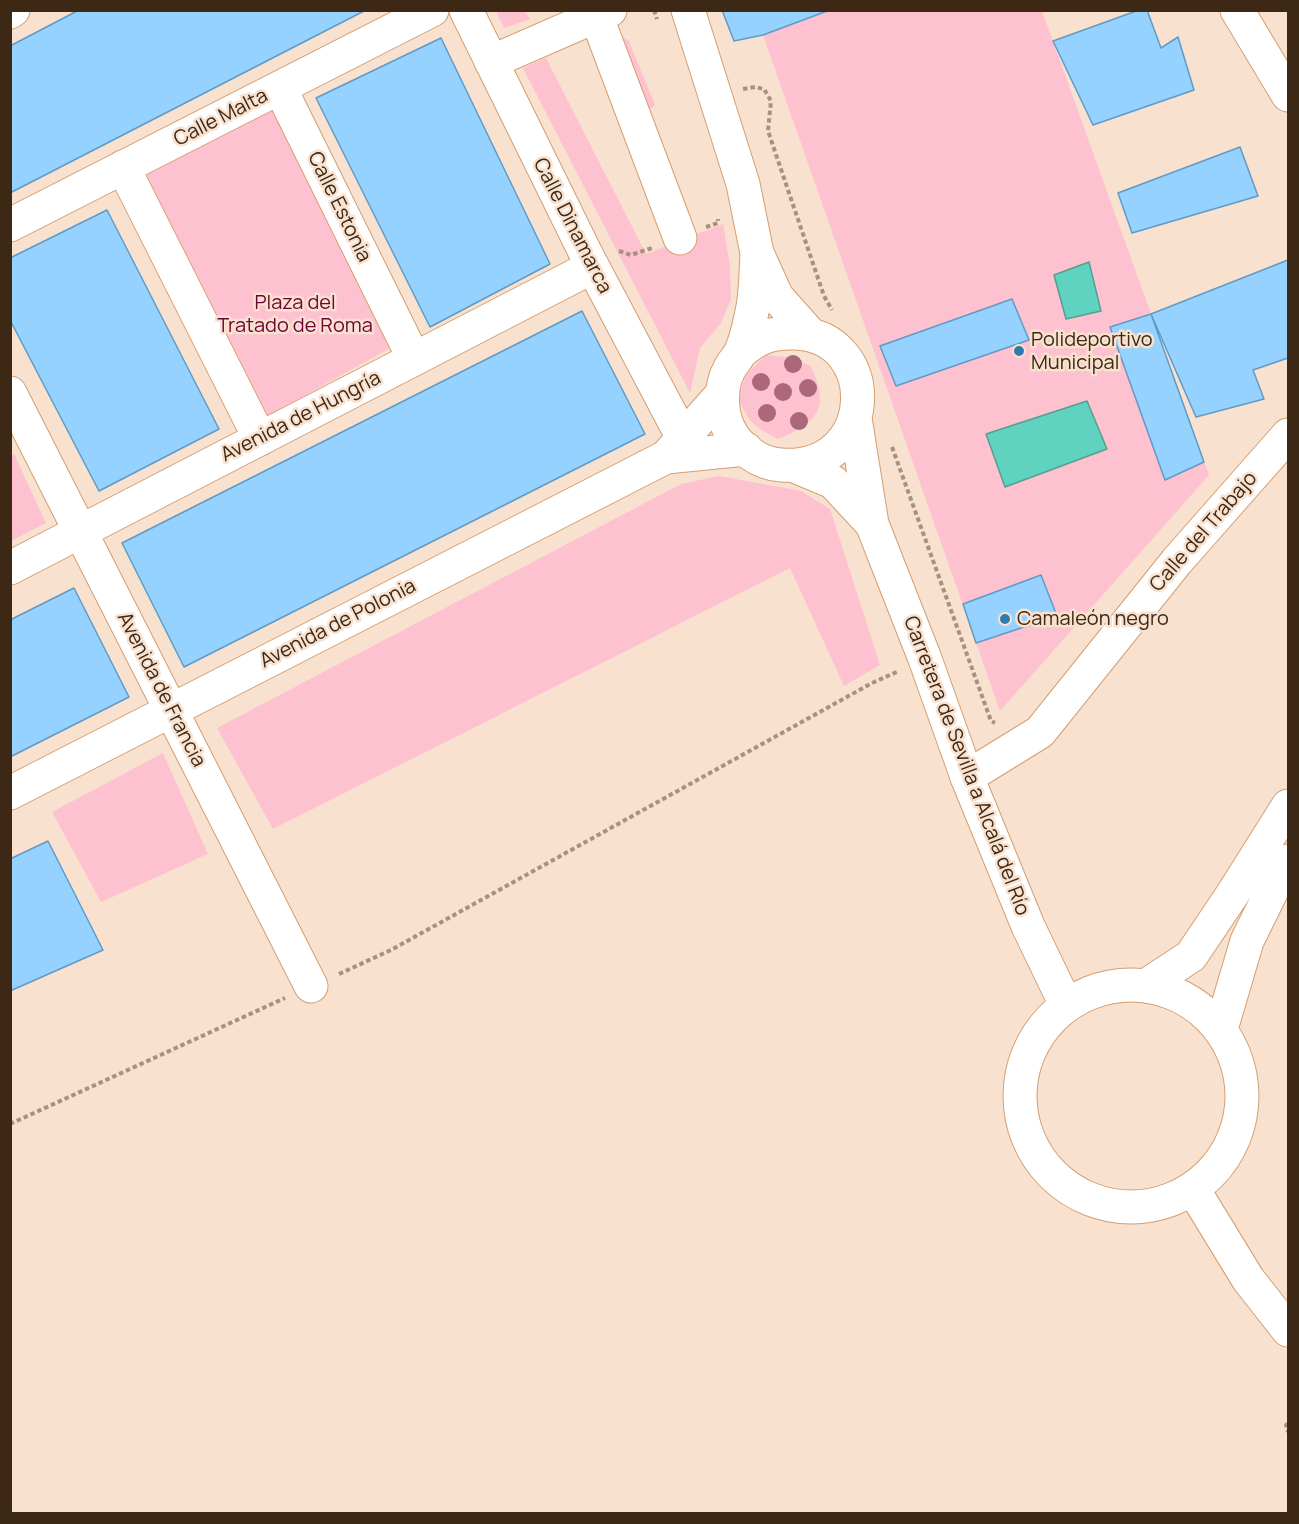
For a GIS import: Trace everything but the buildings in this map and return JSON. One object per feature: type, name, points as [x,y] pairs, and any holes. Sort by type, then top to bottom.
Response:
[{"type":"street","name":"Calle Malta","points":[[10,225],[432,10]]},
{"type":"street","name":"Calle Dinamarca","points":[[466,10],[592,267],[675,448]]},
{"type":"street","points":[[688,10],[743,184],[757,252],[777,297],[819,328],[847,360],[857,381],[858,405],[855,418],[851,431],[836,450],[816,462],[797,466],[774,465],[761,460],[742,447],[728,427],[722,394],[728,371],[741,352],[755,341],[777,332],[819,328]]},
{"type":"street","points":[[1237,10],[1288,95]]},
{"type":"street","points":[[491,62],[600,12],[680,238]]},
{"type":"street","name":"Calle Estonia","points":[[280,87],[414,359]]},
{"type":"street","points":[[123,167],[260,439]]},
{"type":"street","points":[[741,352],[753,307],[757,252]]},
{"type":"street","name":"Avenida de Hungría","points":[[10,568],[592,267]]},
{"type":"street","name":"Avenida de Francia","points":[[10,393],[20,437],[81,531],[310,986]]},
{"type":"street","name":"Avenida de Polonia","points":[[10,793],[675,448],[722,394]]},
{"type":"street","points":[[855,418],[872,524]]},
{"type":"street","name":"Calle del Trabajo","points":[[967,777],[1040,732],[1177,561],[1288,435]]},
{"type":"street","name":"Avenida de Polonia","points":[[675,448],[746,450]]},
{"type":"street","points":[[797,466],[833,482],[872,524]]},
{"type":"street","name":"Carretera de Sevilla a Alcalá del Río","points":[[872,524],[925,659],[967,777],[1028,926],[1065,1005]]},
{"type":"street","points":[[1147,986],[1191,956],[1232,896],[1288,806]]},
{"type":"street","points":[[1221,1029],[1247,941],[1288,861]]},
{"type":"street","points":[[1119,985],[1147,986],[1175,993],[1200,1008],[1221,1029],[1238,1061],[1243,1097],[1237,1133],[1220,1165],[1193,1190],[1158,1205],[1119,1208],[1082,1197],[1066,1186],[1051,1175],[1028,1143],[1019,1106],[1022,1068],[1038,1033],[1065,1005],[1091,992],[1119,985]]},
{"type":"street","points":[[1193,1190],[1248,1279],[1288,1330]]},
{"type":"path","points":[[716,100],[742,89],[755,87],[764,89],[771,101],[768,131],[824,296],[819,328]]},
{"type":"path","points":[[890,440],[991,721],[999,726]]},
{"type":"path","points":[[10,1124],[391,950],[872,683],[925,659]]},
{"type":"path","points":[[1288,1424],[1286,1425],[1288,1432]]},
{"type":"green space","points":[[496,11],[525,11],[530,19],[504,28]]},
{"type":"green space","name":"Polideportivo Municipal","points":[[830,11],[1042,11],[1209,475],[1000,711],[763,35]]},
{"type":"green space","points":[[608,27],[629,41],[655,105],[643,116]]},
{"type":"green space","points":[[546,58],[646,254],[723,224],[730,266],[731,299],[721,323],[700,348],[690,393],[523,68]]},
{"type":"green space","name":"Plaza del Tratado de Roma","points":[[273,107],[392,347],[264,418],[146,174]]},
{"type":"green space","points":[[766,355],[786,357],[811,366],[820,393],[817,412],[811,420],[778,439],[753,423],[738,396],[747,374]]},
{"type":"green space","points":[[14,454],[46,523],[11,541],[10,456]]},
{"type":"green space","points":[[719,476],[801,491],[830,509],[880,665],[844,686],[790,568],[273,829],[217,728],[681,484]]},
{"type":"green space","points":[[163,753],[208,854],[101,902],[52,812]]},
{"type":"water","points":[[1089,262],[1101,311],[1066,319],[1054,275]]},
{"type":"water","points":[[1087,401],[1107,449],[1005,487],[986,434]]},
{"type":"place","name":"Polideportivo Municipal","points":[[1019,351]]},
{"type":"place","name":"Camaleón negro","points":[[1005,619]]}]
